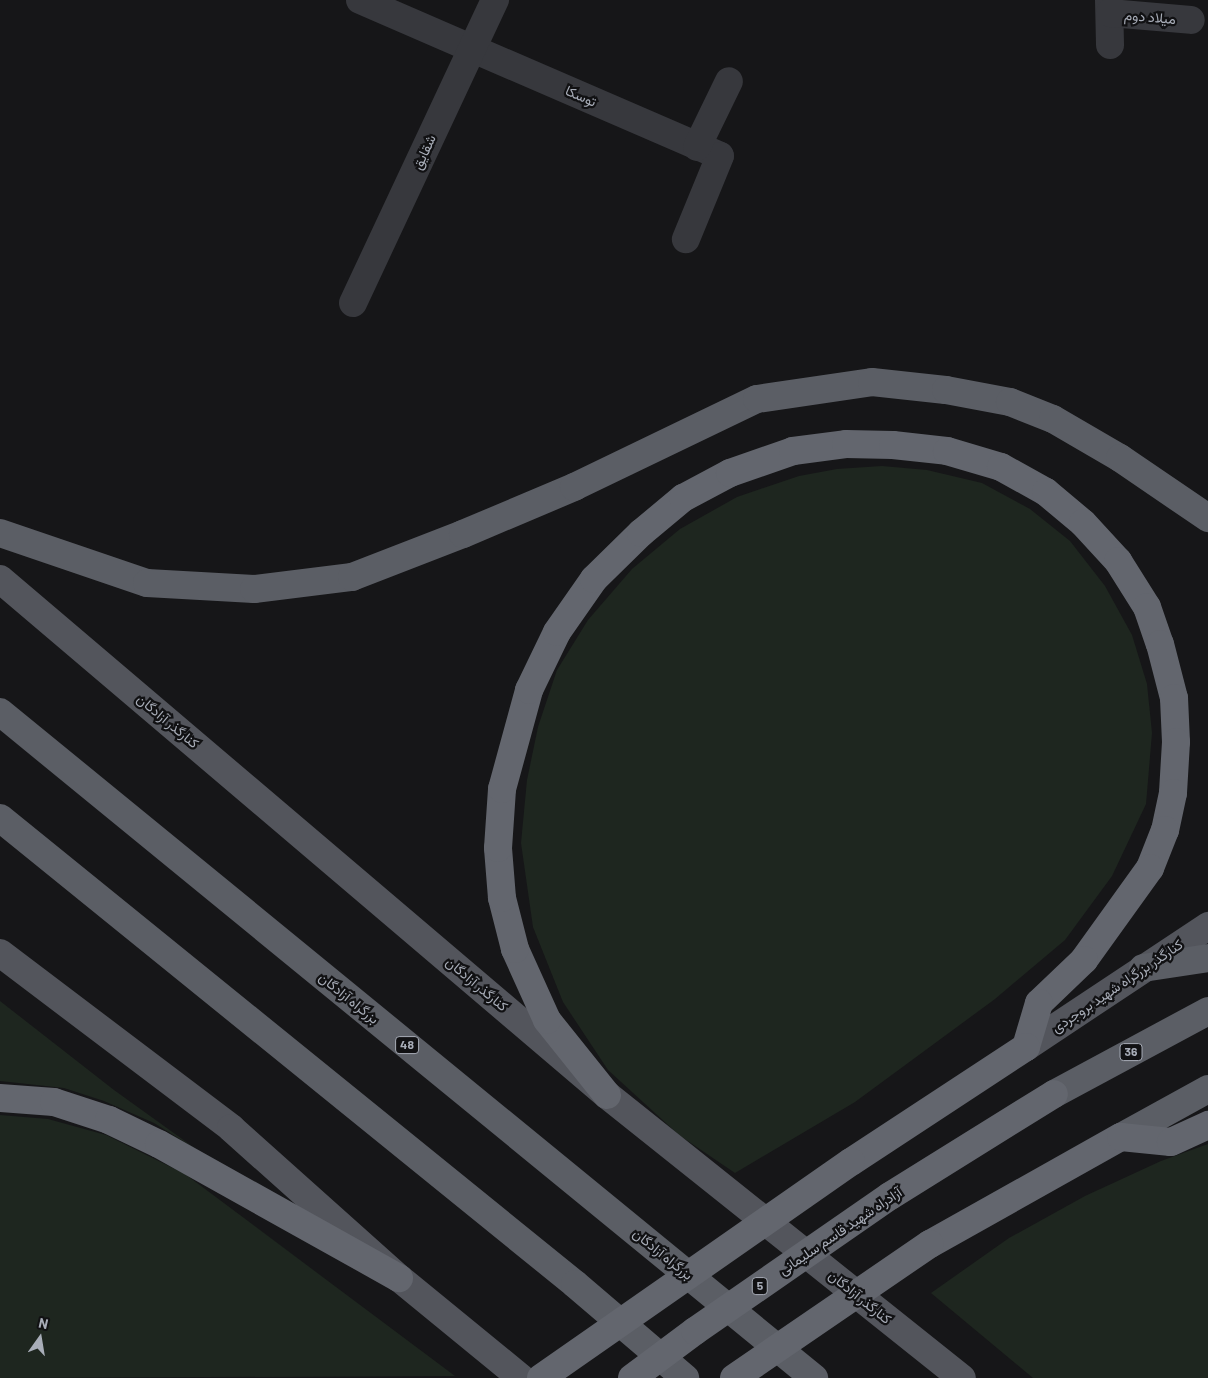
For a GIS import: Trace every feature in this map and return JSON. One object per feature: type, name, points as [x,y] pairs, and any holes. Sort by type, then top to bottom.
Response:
[{"type":"highway","points":[[0,533],[147,583],[254,589],[352,577],[463,534],[574,487],[758,399],[872,382],[946,390],[1010,402],[1053,419],[1120,458],[1208,518]]},
{"type":"highway","points":[[541,1378],[851,1162],[1026,1046],[1039,1003],[1084,960],[1150,868],[1165,830],[1173,794],[1176,742],[1174,698],[1160,644],[1147,607],[1118,560],[1083,523],[1046,492],[1001,467],[948,450],[892,445],[846,444],[793,451],[730,473],[683,498],[641,533],[594,579],[557,632],[529,690],[502,789],[498,848],[502,898],[515,949],[547,1020],[607,1095]]},
{"type":"highway","name":"بزرگراه آزادگان","points":[[0,712],[814,1378]]},
{"type":"highway","points":[[0,818],[552,1266],[684,1378]]},
{"type":"highway","points":[[1143,968],[1208,958]]},
{"type":"highway","name":"36","points":[[1054,1094],[1208,1011]]},
{"type":"highway","points":[[734,1378],[930,1244],[1208,1089]]},
{"type":"highway","name":"آزادراه شهید قاسم سلیمانی","points":[[632,1378],[695,1331],[890,1196],[1054,1094]]},
{"type":"highway","points":[[0,1098],[54,1102],[109,1120],[159,1144],[399,1278]]},
{"type":"highway","points":[[1121,1137],[1171,1142],[1208,1125]]},
{"type":"main road","name":"کنارگذر آزادگان","points":[[0,579],[607,1095],[962,1378]]},
{"type":"main road","name":"کنارگذر بزرگراه شهید بروجردی","points":[[1026,1046],[1208,926]]},
{"type":"main road","points":[[0,953],[231,1128],[399,1278],[521,1378]]},
{"type":"street","name":"توسکا","points":[[360,0],[720,156],[686,239]]},
{"type":"street","name":"شقایق","points":[[353,303],[495,0]]},
{"type":"street","name":"میلاد دوم","points":[[1109,6],[1191,20]]},
{"type":"street","points":[[1109,6],[1110,45]]},
{"type":"street","points":[[697,147],[729,81]]},
{"type":"shaded area","points":[[882,466],[927,470],[982,483],[1030,509],[1070,541],[1105,586],[1132,635],[1147,684],[1152,733],[1146,804],[1112,876],[1065,940],[995,999],[855,1102],[735,1173],[679,1135],[608,1070],[563,1002],[533,927],[521,843],[527,780],[538,727],[557,670],[588,620],[632,569],[680,529],[737,497],[799,476],[837,469]]},
{"type":"shaded area","points":[[0,1001],[114,1090],[196,1149],[154,1123],[104,1101],[64,1088],[0,1081]]},
{"type":"shaded area","points":[[0,1115],[48,1119],[106,1135],[185,1174],[455,1376],[0,1378]]},
{"type":"shaded area","points":[[1208,1144],[1208,1378],[1033,1378],[931,1293],[1009,1238],[1085,1196],[1161,1161]]}]
